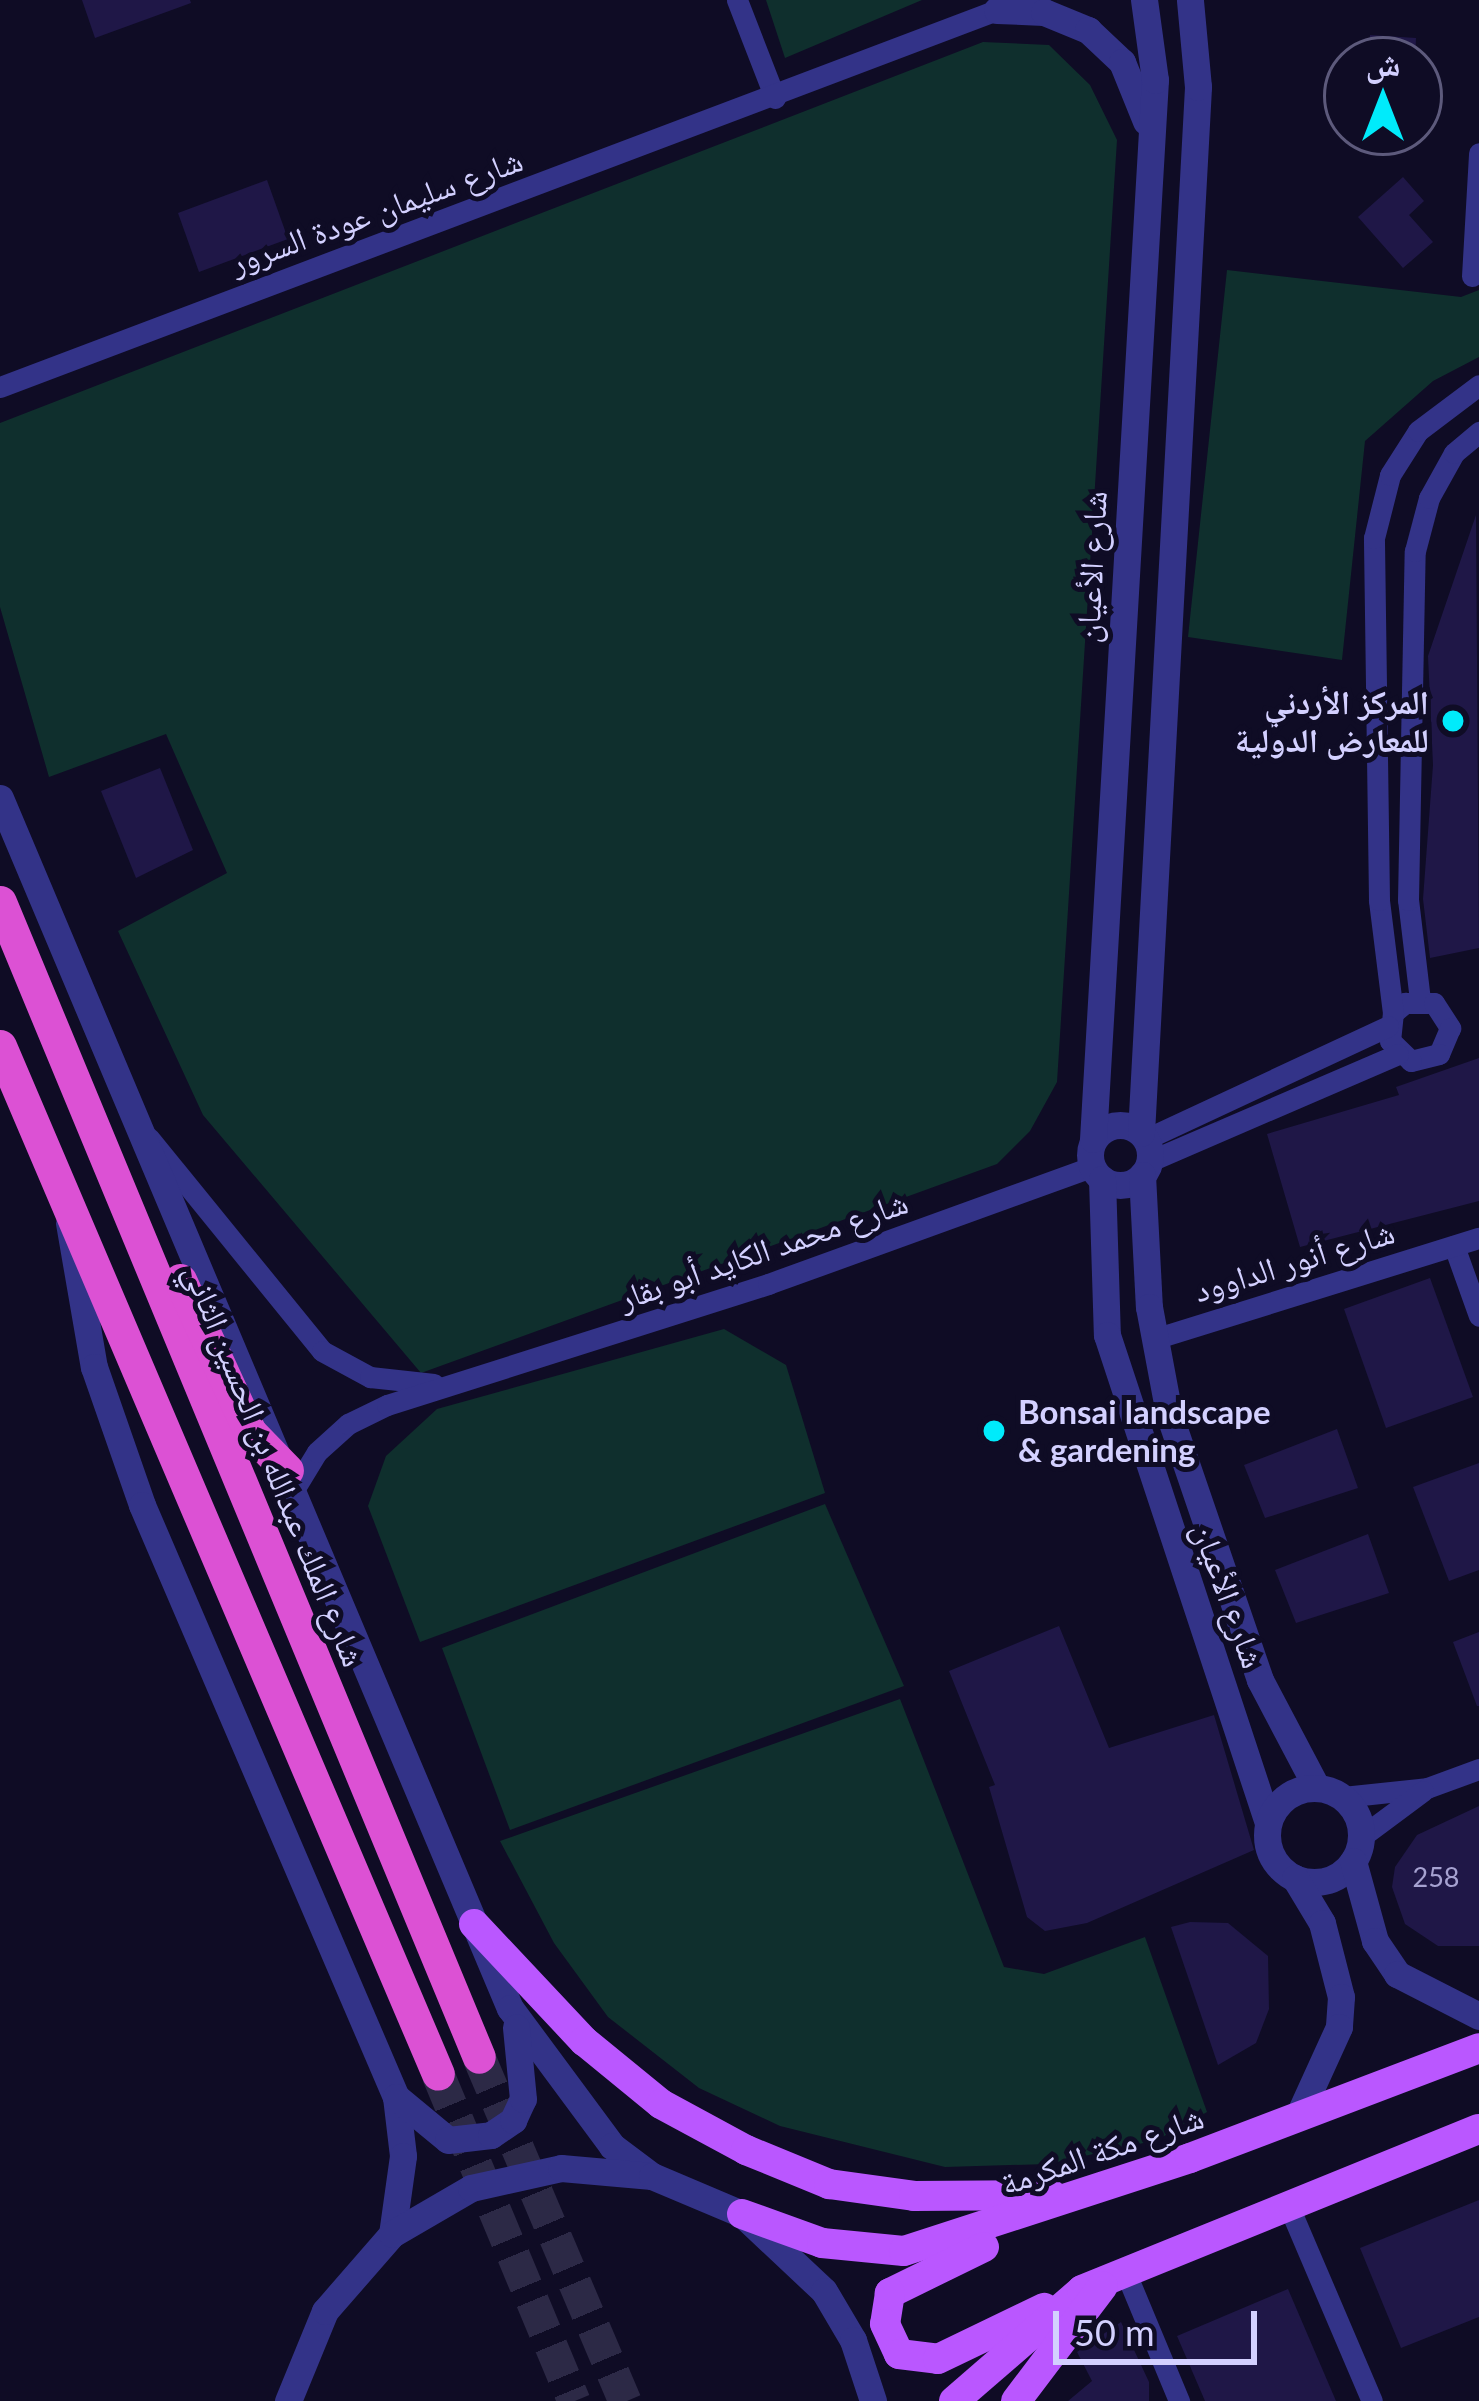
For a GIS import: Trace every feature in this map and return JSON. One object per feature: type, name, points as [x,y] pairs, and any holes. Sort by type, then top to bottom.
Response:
[{"type":"highway","name":"شارع الملك عبدالله بن الحسين الثاني","points":[[0,902],[479,2057]]},
{"type":"highway","points":[[0,1046],[68,1219],[438,2074]]},
{"type":"highway","points":[[112,1172],[156,1228],[250,1432],[291,1479]]},
{"type":"main road","points":[[474,1924],[599,2054],[661,2104],[746,2150],[829,2184],[914,2196],[1082,2193]]},
{"type":"main road","name":"شارع مكة المكرمة","points":[[742,2214],[822,2243],[904,2251],[1190,2158],[1479,2048]]},
{"type":"main road","points":[[1190,2158],[910,2278],[885,2300],[885,2324],[899,2354],[938,2359],[1287,2202],[1479,2129]]},
{"type":"main road","points":[[954,2401],[1105,2280]]},
{"type":"main road","points":[[1016,2401],[1105,2280]]},
{"type":"street","points":[[737,0],[775,98]]},
{"type":"street","name":"شارع الأعيان","points":[[1144,0],[1155,80],[1095,1162],[1107,1335],[1268,1823]]},
{"type":"street","name":"شارع الأعيان","points":[[1190,0],[1198,87],[1145,1152],[1154,1339],[1207,1538],[1260,1680],[1330,1792]]},
{"type":"street","points":[[1010,5],[1044,12],[1088,30],[1122,62],[1144,104],[1149,151]]},
{"type":"street","name":"شارع سليمان عودة السرور","points":[[0,387],[775,98],[1010,5]]},
{"type":"street","points":[[1472,276],[1479,153]]},
{"type":"street","points":[[1398,1054],[1379,900],[1374,538],[1390,475],[1418,431],[1479,385]]},
{"type":"street","points":[[1420,1000],[1408,900],[1414,550],[1429,499],[1454,453],[1479,431]]},
{"type":"street","points":[[0,798],[291,1479],[510,2008],[526,2078],[513,2120],[491,2135],[448,2140],[396,2097]]},
{"type":"street","points":[[1145,1152],[1398,1054],[1426,1061],[1448,1042],[1445,1014],[1420,1000]]},
{"type":"street","points":[[1145,1152],[1115,1124],[1095,1162],[1123,1185],[1145,1152],[1420,1000]]},
{"type":"street","name":"شارع محمد الكايد أبو بقار","points":[[141,1130],[322,1351],[384,1380],[452,1382]]},
{"type":"street","name":"شارع محمد الكايد أبو بقار","points":[[291,1479],[349,1424],[452,1382],[788,1277],[1095,1162]]},
{"type":"street","points":[[68,1219],[94,1366],[142,1505],[396,2097],[403,2156],[392,2234]]},
{"type":"street","name":"شارع أنور الداوود","points":[[1154,1339],[1479,1238]]},
{"type":"street","points":[[1454,1246],[1479,1316]]},
{"type":"street","points":[[1298,2117],[1339,2027],[1341,1997],[1322,1923],[1295,1878],[1272,1855],[1268,1823],[1286,1797],[1427,1788],[1479,1769]]},
{"type":"street","points":[[1295,1878],[1327,1880],[1427,1788]]},
{"type":"street","points":[[1330,1792],[1357,1850],[1375,1942],[1397,1974],[1479,2016]]},
{"type":"street","points":[[510,2008],[612,2146],[652,2176],[742,2214],[824,2291],[853,2340],[873,2401]]},
{"type":"street","points":[[289,2401],[325,2311],[392,2234],[472,2188],[515,2175],[561,2168],[652,2176]]},
{"type":"street","points":[[1287,2202],[1372,2401]]},
{"type":"street","points":[[1105,2280],[1179,2401]]},
{"type":"green space","points":[[766,0],[922,0],[785,58]]},
{"type":"green space","points":[[983,42],[1049,45],[1090,85],[1117,140],[1057,1082],[1030,1131],[997,1164],[421,1373],[203,1115],[118,931],[227,873],[166,734],[49,777],[0,607],[0,423]]},
{"type":"green space","points":[[1227,270],[1461,297],[1479,290],[1479,357],[1433,381],[1365,441],[1342,660],[1188,637]]},
{"type":"green space","points":[[724,1329],[786,1365],[825,1493],[420,1642],[368,1506],[386,1456],[437,1409]]},
{"type":"green space","points":[[825,1504],[904,1686],[510,1830],[442,1648]]},
{"type":"green space","points":[[900,1699],[1004,1967],[1044,1974],[1145,1937],[1207,2112],[1157,2140],[1048,2164],[945,2167],[780,2126],[699,2088],[608,2017],[554,1943],[500,1841]]},
{"type":"building","points":[[82,0],[190,0],[191,3],[95,38]]},
{"type":"building","points":[[1403,177],[1424,201],[1409,215],[1433,242],[1403,268],[1358,217]]},
{"type":"building","points":[[267,180],[288,239],[199,272],[178,213]]},
{"type":"building","name":"المركز الأردني للمعارض الدولية","points":[[1476,515],[1479,948],[1430,958],[1423,899],[1433,765],[1428,656]]},
{"type":"building","points":[[160,768],[193,850],[136,878],[101,791]]},
{"type":"building","points":[[1479,1058],[1479,1201],[1300,1247],[1267,1134],[1399,1095],[1396,1087]]},
{"type":"building","points":[[1430,1278],[1473,1397],[1386,1428],[1344,1309]]},
{"type":"building","points":[[1337,1429],[1358,1488],[1265,1518],[1244,1465]]},
{"type":"building","points":[[1479,1463],[1479,1570],[1449,1581],[1413,1487]]},
{"type":"building","points":[[1368,1534],[1389,1593],[1296,1623],[1275,1570]]},
{"type":"building","points":[[1059,1626],[1109,1748],[1214,1715],[1254,1850],[1087,1923],[1045,1931],[1027,1917],[989,1787],[995,1785],[949,1671]]},
{"type":"building","points":[[1479,1632],[1479,1706],[1477,1706],[1453,1642]]},
{"type":"building","points":[[1479,1806],[1479,1946],[1438,1946],[1405,1924],[1392,1887],[1395,1867],[1417,1835]]},
{"type":"building","points":[[1190,1922],[1228,1923],[1268,1956],[1269,2009],[1256,2043],[1218,2065],[1171,1927]]},
{"type":"building","points":[[1479,2200],[1479,2317],[1401,2348],[1360,2248]]},
{"type":"building","points":[[1288,2289],[1336,2401],[1205,2401],[1177,2336]]},
{"type":"building","points":[[1121,2322],[1149,2382],[1149,2401],[1068,2401],[1092,2381],[1077,2352]]},
{"type":"tunnel","points":[[479,2057],[625,2401]]},
{"type":"tunnel","points":[[438,2074],[574,2401]]},
{"type":"place","name":"المركز الأردني للمعارض الدولية","points":[[1453,721]]},
{"type":"place","name":"Bonsai landscape & gardening","points":[[994,1431]]}]
